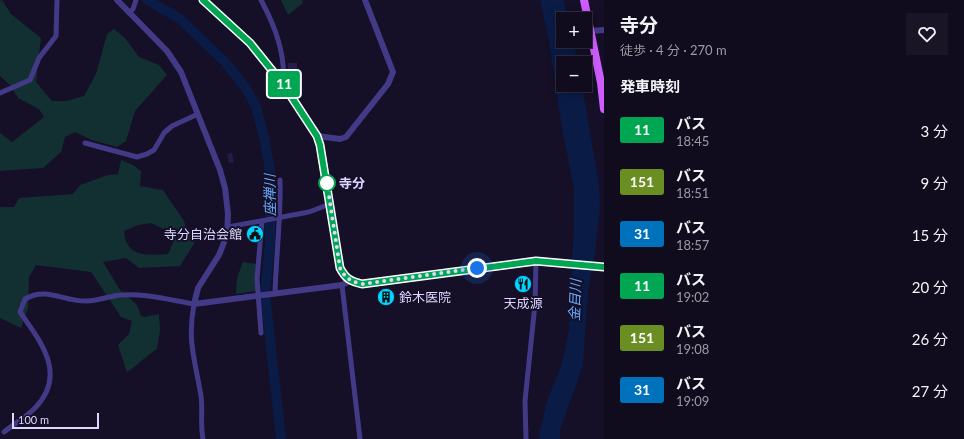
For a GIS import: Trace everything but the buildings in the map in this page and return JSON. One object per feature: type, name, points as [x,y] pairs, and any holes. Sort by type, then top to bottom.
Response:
[{"type":"main road","points":[[203,0],[250,43],[283,84],[317,136],[320,145],[340,268],[344,276],[350,281],[362,284],[536,261],[604,268],[604,262]]},
{"type":"main road","points":[[584,0],[587,12]]},
{"type":"main road","points":[[592,37],[604,109]]},
{"type":"street","points":[[0,93],[30,80],[40,58],[56,36],[57,0]]},
{"type":"street","points":[[117,0],[158,40],[176,63],[220,170],[225,188],[228,227],[224,244],[198,288],[190,324],[191,344],[201,396],[201,422],[203,439]]},
{"type":"street","points":[[129,12],[133,9],[136,0]]},
{"type":"street","points":[[261,0],[270,16],[279,44],[284,75],[283,84]]},
{"type":"street","points":[[317,136],[340,139],[346,137],[388,84],[393,72],[365,0]]},
{"type":"street","points":[[592,31],[604,30]]},
{"type":"street","points":[[85,143],[137,157],[154,150],[164,132],[172,126],[198,114]]},
{"type":"street","points":[[275,294],[280,180]]},
{"type":"street","points":[[228,227],[309,212],[330,204]]},
{"type":"street","points":[[261,333],[259,296],[256,279],[262,220]]},
{"type":"street","points":[[526,439],[525,401],[535,304],[536,261]]},
{"type":"street","points":[[4,432],[35,408],[44,396],[49,382],[50,370],[45,349],[20,312],[25,299],[35,294],[51,295],[73,301],[88,301],[111,296],[135,294],[194,304],[342,285],[350,281]]},
{"type":"street","points":[[342,285],[360,439]]},
{"type":"green space","points":[[2,0],[11,14],[41,38],[36,82],[52,101],[66,101],[84,96],[96,74],[107,34],[114,29],[125,38],[139,57],[159,65],[167,75],[135,111],[126,141],[117,147],[92,140],[75,132],[65,137],[61,152],[43,168],[0,171],[0,133],[12,142],[44,117],[39,109],[18,98],[10,85],[0,76],[0,1]]},
{"type":"green space","points":[[281,0],[302,0],[303,3],[288,15]]},
{"type":"green space","points":[[121,160],[133,165],[141,171],[140,186],[163,190],[184,221],[187,232],[195,242],[180,266],[139,268],[126,258],[103,262],[120,290],[137,305],[141,316],[145,317],[159,314],[160,330],[157,349],[127,372],[118,345],[129,334],[132,321],[121,317],[91,272],[36,265],[29,277],[28,308],[21,328],[0,318],[0,207],[14,207],[19,198],[73,194],[80,185],[108,175],[118,174]],"holes":[[[151,223],[168,231],[173,243],[168,254],[153,255],[139,253],[133,250],[126,240],[124,231],[138,225]]]},
{"type":"green space","points":[[243,262],[256,264],[256,291],[236,294],[237,278]]},
{"type":"water","points":[[540,0],[564,0],[566,12],[556,12],[556,48],[575,48],[576,56],[556,56],[556,89],[549,42]]},
{"type":"water","name":"金目川","points":[[556,92],[583,92],[599,185],[600,207],[595,253],[588,291],[583,365],[560,430],[560,439],[539,439],[547,401],[561,366],[569,330],[574,223],[574,189]]},
{"type":"waterway","name":"座禅川","points":[[147,0],[179,18],[225,62],[246,88],[256,107],[264,137],[270,170],[270,242],[265,293],[281,439]]},
{"type":"bus line","name":"11","points":[[203,0],[250,43],[283,84],[317,136],[320,145],[340,268],[344,276],[350,281],[362,284],[536,261],[604,267]]},
{"type":"place","name":"寺分","points":[[327,183]]},
{"type":"place","name":"寺分自治会館","points":[[255,234]]},
{"type":"place","name":"天成源","points":[[523,284]]},
{"type":"place","name":"鈴木医院","points":[[386,297]]},
{"type":"route","points":[[327,183],[340,268],[344,276],[350,281],[362,284],[477,268]]}]
